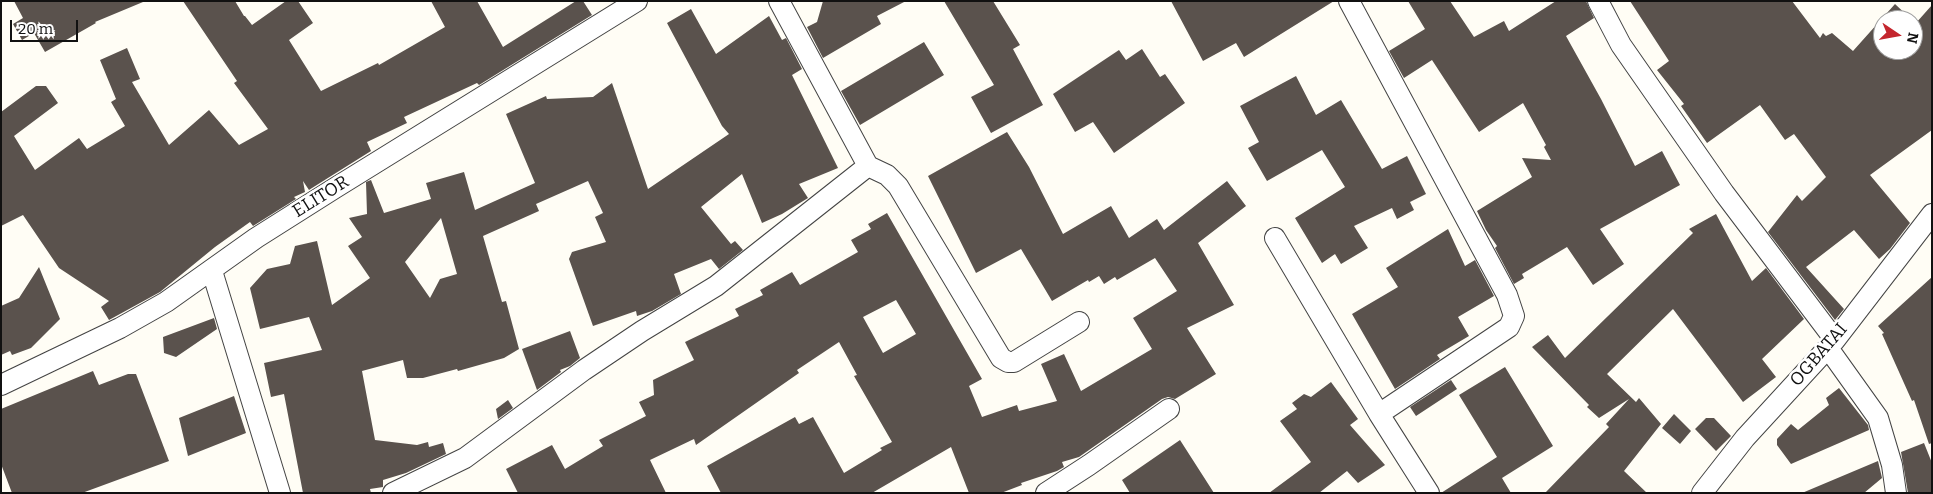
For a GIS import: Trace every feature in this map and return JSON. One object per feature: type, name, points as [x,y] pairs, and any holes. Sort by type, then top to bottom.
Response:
[{"type":"street","name":"ELITOR","points":[[1,384],[120,328],[166,302],[256,238],[636,1]]},
{"type":"street","points":[[779,1],[868,166],[887,175],[898,186],[1001,358],[1008,362],[1014,362],[1079,322]]},
{"type":"street","points":[[1349,1],[1507,295],[1514,316],[1510,327],[1379,414]]},
{"type":"street","points":[[1598,1],[1621,45],[1831,344],[1878,418],[1892,465],[1896,493]]},
{"type":"street","points":[[393,493],[465,458],[584,370],[642,331],[716,286],[868,166]]},
{"type":"street","name":"OGBATAI","points":[[1702,493],[1744,438],[1831,344],[1932,214]]},
{"type":"street","points":[[1275,238],[1379,414],[1429,493]]},
{"type":"street","points":[[212,271],[280,493]]},
{"type":"street","points":[[1046,493],[1169,409]]},
{"type":"building","points":[[14,1],[143,2],[95,22],[45,52],[34,33],[22,40],[13,24],[23,18]]},
{"type":"building","points":[[183,1],[235,1],[252,25],[286,1],[298,1],[313,23],[289,40],[321,91],[378,63],[379,65],[445,27],[431,1],[477,1],[503,47],[576,1],[583,1],[592,15],[479,85],[477,83],[404,117],[407,123],[367,142],[371,151],[309,190],[303,181],[305,192],[294,197],[296,199],[253,226],[250,222],[215,247],[160,292],[109,320],[101,307],[109,301],[59,268],[23,215],[1,226],[1,112],[36,86],[46,86],[58,103],[14,136],[35,170],[79,138],[87,149],[125,126],[111,102],[116,99],[100,60],[127,48],[140,79],[132,82],[169,145],[209,110],[239,145],[268,129],[234,83],[237,81]]},
{"type":"building","points":[[823,1],[906,1],[877,16],[881,24],[823,58],[807,27],[817,22]]},
{"type":"building","points":[[944,1],[993,1],[1020,45],[1013,49],[1043,105],[991,133],[971,97],[994,85]]},
{"type":"building","points":[[1171,1],[1334,1],[1244,57],[1236,43],[1203,61]]},
{"type":"building","points":[[1408,1],[1450,1],[1474,37],[1504,21],[1509,31],[1556,1],[1586,1],[1594,18],[1566,36],[1635,166],[1662,151],[1680,185],[1600,229],[1624,264],[1593,285],[1567,247],[1522,274],[1524,278],[1514,284],[1495,248],[1497,246],[1486,230],[1477,211],[1532,177],[1522,158],[1551,160],[1544,147],[1546,145],[1523,103],[1479,132],[1432,60],[1404,78],[1389,51],[1425,29]]},
{"type":"building","points":[[1630,1],[1792,1],[1820,38],[1823,33],[1826,36],[1832,33],[1853,51],[1873,29],[1873,60],[1923,60],[1923,15],[1932,5],[1932,130],[1870,175],[1910,223],[1890,249],[1879,259],[1854,230],[1806,267],[1844,309],[1835,320],[1768,232],[1797,195],[1802,201],[1826,177],[1794,134],[1785,140],[1760,105],[1707,143],[1681,106],[1684,104],[1657,70],[1669,61]]},
{"type":"building","points":[[1895,4],[1901,10],[1890,10]]},
{"type":"building","points":[[691,9],[716,54],[769,16],[782,40],[786,38],[802,69],[792,75],[838,168],[799,184],[808,198],[782,214],[762,223],[742,174],[701,207],[731,244],[735,241],[743,250],[719,269],[711,259],[674,274],[681,294],[652,311],[637,316],[636,311],[593,326],[569,259],[572,252],[606,242],[595,217],[603,213],[588,181],[536,204],[539,211],[483,236],[502,302],[506,301],[519,349],[504,358],[458,371],[457,369],[423,378],[407,378],[403,360],[362,371],[375,440],[417,445],[428,442],[429,447],[443,443],[446,454],[406,473],[383,480],[383,487],[370,489],[371,493],[303,493],[284,394],[271,397],[264,363],[322,350],[309,317],[260,329],[250,288],[267,269],[290,264],[295,246],[317,241],[332,305],[370,278],[348,246],[362,237],[349,218],[367,214],[366,182],[371,180],[384,213],[431,199],[426,183],[464,172],[475,210],[535,183],[506,114],[546,96],[547,99],[593,97],[612,83],[648,189],[729,134],[722,126],[667,23]],"holes":[[[441,218],[457,274],[440,279],[430,298],[405,262]]]},
{"type":"building","points":[[924,42],[944,75],[860,125],[841,91]]},
{"type":"building","points":[[1142,49],[1160,77],[1165,74],[1185,103],[1114,153],[1093,122],[1075,132],[1053,94],[1119,50],[1126,60]]},
{"type":"building","points":[[1296,76],[1316,115],[1341,100],[1382,169],[1407,156],[1426,194],[1410,202],[1414,210],[1397,219],[1392,208],[1354,226],[1368,248],[1341,264],[1335,254],[1322,263],[1295,218],[1345,187],[1322,150],[1267,181],[1248,148],[1259,142],[1240,106]]},
{"type":"building","points":[[1007,132],[1029,167],[1063,234],[1111,206],[1129,238],[1157,219],[1164,230],[1227,181],[1246,206],[1198,243],[1234,305],[1187,328],[1216,374],[1175,399],[1168,397],[1162,399],[1079,457],[1062,462],[1064,467],[1057,471],[1021,483],[1022,485],[1001,493],[969,493],[951,447],[872,493],[721,493],[707,466],[795,417],[799,424],[813,417],[844,473],[892,442],[854,376],[857,375],[839,342],[797,370],[799,373],[696,445],[694,439],[650,460],[666,493],[518,493],[506,469],[552,445],[565,469],[603,446],[599,440],[646,416],[639,402],[654,395],[653,380],[694,360],[685,342],[739,316],[735,309],[763,295],[760,290],[792,272],[800,285],[858,252],[851,240],[871,229],[868,224],[887,213],[982,379],[969,386],[982,417],[1017,405],[1019,411],[1057,401],[1041,364],[1064,354],[1081,391],[1152,349],[1133,318],[1177,291],[1155,258],[1117,280],[1115,277],[1104,284],[1099,276],[1089,282],[1088,280],[1052,301],[1021,249],[976,273],[928,176]],"holes":[[[896,300],[916,334],[883,353],[863,317]]]},
{"type":"building","points":[[1716,214],[1752,281],[1766,268],[1804,319],[1762,359],[1776,377],[1743,402],[1673,309],[1607,374],[1636,402],[1639,398],[1661,424],[1624,471],[1647,493],[1545,493],[1609,427],[1606,424],[1629,399],[1599,418],[1587,407],[1589,405],[1532,347],[1548,335],[1565,358],[1693,233],[1689,229]]},
{"type":"building","points":[[1448,229],[1465,266],[1475,260],[1494,296],[1458,317],[1469,336],[1437,355],[1440,359],[1395,389],[1352,314],[1398,287],[1386,268]]},
{"type":"building","points":[[39,267],[60,319],[31,348],[12,355],[10,351],[1,355],[1,306],[19,298]]},
{"type":"building","points":[[1932,277],[1932,443],[1929,444],[1914,400],[1912,401],[1882,334],[1884,333],[1878,326]]},
{"type":"building","points":[[214,318],[217,329],[176,357],[164,353],[163,337]]},
{"type":"building","points":[[570,331],[580,358],[570,366],[560,370],[561,372],[537,390],[522,349]]},
{"type":"building","points":[[1505,367],[1553,446],[1502,478],[1511,493],[1441,493],[1497,457],[1459,395]]},
{"type":"building","points":[[93,371],[99,385],[128,374],[136,374],[169,461],[82,493],[12,493],[1,464],[1,409]]},
{"type":"building","points":[[1451,380],[1457,389],[1416,416],[1410,407]]},
{"type":"building","points":[[1331,382],[1358,419],[1350,425],[1385,465],[1358,483],[1347,471],[1319,493],[1269,493],[1311,462],[1280,421],[1297,409],[1292,403],[1304,394],[1311,397]]},
{"type":"building","points":[[1839,388],[1868,425],[1869,430],[1791,464],[1777,445],[1777,439],[1791,424],[1798,430],[1829,405],[1826,398]]},
{"type":"building","points":[[234,396],[246,433],[188,456],[179,418]]},
{"type":"building","points":[[508,400],[513,408],[498,419],[496,409]]},
{"type":"building","points":[[1674,414],[1691,431],[1680,444],[1662,428]]},
{"type":"building","points":[[1706,418],[1714,418],[1731,436],[1716,451],[1695,429]]},
{"type":"building","points":[[1180,440],[1214,493],[1130,493],[1122,480]]},
{"type":"building","points":[[1924,443],[1932,463],[1932,493],[1908,493],[1901,452]]},
{"type":"building","points":[[1878,461],[1882,478],[1864,493],[1802,493]]}]
